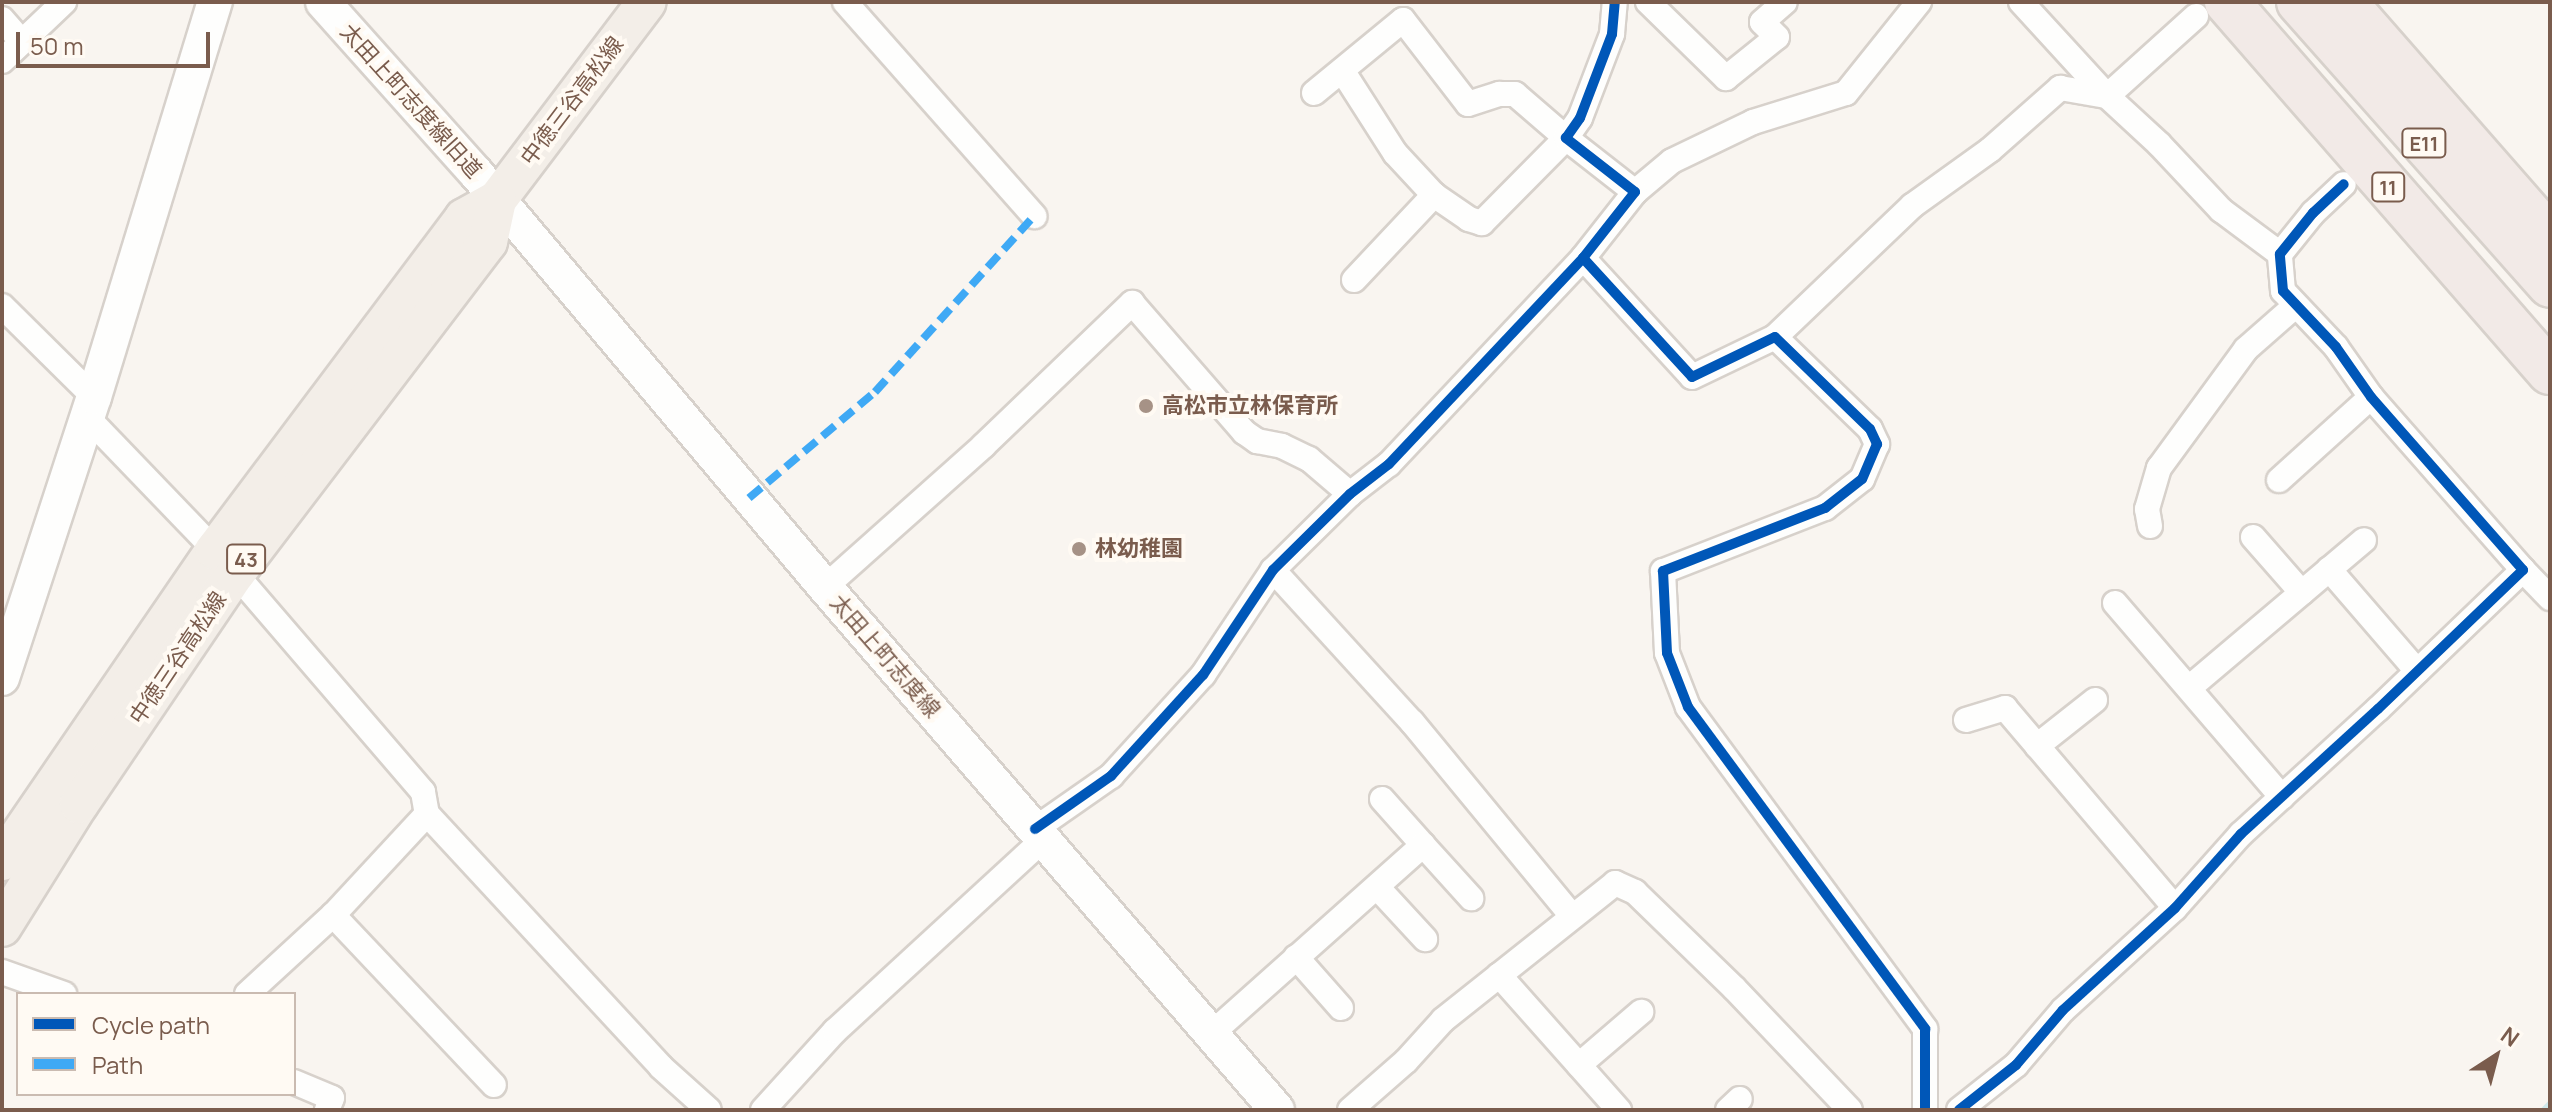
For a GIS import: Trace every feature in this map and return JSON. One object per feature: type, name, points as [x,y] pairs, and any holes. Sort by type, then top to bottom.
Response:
[{"type":"highway","name":"E11","points":[[2248,2],[2550,335]]},
{"type":"highway","name":"E11","points":[[2299,2],[2550,285]]},
{"type":"highway","points":[[2344,2],[2550,237]]},
{"type":"highway","points":[[2217,7],[2387,158]]},
{"type":"highway","name":"11","points":[[2217,7],[2550,372]]},
{"type":"main road","points":[[2,678],[90,407],[215,2]]},
{"type":"main road","name":"太田上町志度線旧道","points":[[323,2],[497,200]]},
{"type":"main road","name":"中徳三谷高松線","points":[[2,862],[225,562],[488,242],[497,200],[647,2]]},
{"type":"main road","name":"太田上町志度線","points":[[497,200],[825,587],[1277,1110]]},
{"type":"main road","name":"中徳三谷高松線","points":[[10,914],[225,562]]},
{"type":"main road","points":[[2,862],[10,914]]},
{"type":"street","points":[[2,61],[64,2]]},
{"type":"street","points":[[845,2],[1034,216]]},
{"type":"street","points":[[1342,70],[1395,153],[1434,195],[1469,219],[1482,223],[1566,138],[1580,118],[1612,34],[1615,2]]},
{"type":"street","points":[[1648,2],[1726,78],[1777,37],[1762,22],[1785,2]]},
{"type":"street","points":[[763,1110],[835,1031],[1040,834],[1111,776],[1182,700],[1273,570],[1350,494],[1389,464],[1583,258],[1635,192],[1672,161],[1739,129],[1846,93],[1919,2]]},
{"type":"street","points":[[2021,2],[2107,96],[2159,144],[2221,210],[2280,254]]},
{"type":"street","points":[[1583,258],[1692,377],[1775,337],[1912,206],[1990,150],[2060,88],[2107,96],[2217,7]]},
{"type":"street","points":[[2,19],[21,41]]},
{"type":"street","points":[[1314,93],[1403,20],[1468,104],[1499,94],[1515,94],[1635,192]]},
{"type":"street","points":[[2344,184],[2313,213],[2280,254],[2283,291],[2336,347],[2371,397],[2550,598]]},
{"type":"street","points":[[1354,280],[1434,195]]},
{"type":"street","points":[[825,587],[983,446],[1132,303],[1244,432],[1257,441],[1282,446],[1309,459],[1350,494]]},
{"type":"street","points":[[2,306],[423,792],[427,814],[661,1067],[709,1110]]},
{"type":"street","points":[[2150,526],[2147,509],[2159,468],[2246,349],[2295,306]]},
{"type":"street","points":[[1775,337],[1870,429],[1877,444],[1862,479],[1825,508],[1663,571],[1667,653],[1688,707],[1925,1029],[1925,1110]]},
{"type":"street","points":[[2279,480],[2371,397]]},
{"type":"street","points":[[2253,537],[2302,593]]},
{"type":"street","points":[[2189,688],[2364,540]]},
{"type":"street","points":[[2329,569],[2417,671]]},
{"type":"street","points":[[1273,570],[1412,722],[1572,916]]},
{"type":"street","points":[[1959,1110],[2016,1065],[2063,1010],[2175,908],[2241,834],[2523,570]]},
{"type":"street","points":[[2115,603],[2282,797]]},
{"type":"street","points":[[2037,746],[2095,700]]},
{"type":"street","points":[[1966,720],[2005,708],[2175,908]]},
{"type":"street","points":[[1382,799],[1471,898]]},
{"type":"street","points":[[249,992],[333,915],[427,814]]},
{"type":"street","points":[[1211,1034],[1423,845]]},
{"type":"street","points":[[1350,1110],[1406,1061],[1443,1020],[1615,883],[1635,892],[1734,988],[1850,1110]]},
{"type":"street","points":[[1377,887],[1425,939]]},
{"type":"street","points":[[333,915],[494,1085]]},
{"type":"street","points":[[1296,957],[1341,1008]]},
{"type":"street","points":[[2,972],[58,992]]},
{"type":"street","points":[[1499,975],[1619,1110]]},
{"type":"street","points":[[1579,1065],[1641,1012]]},
{"type":"street","points":[[296,1083],[332,1098],[327,1110]]},
{"type":"waterway","points":[[2545,1110],[2550,1105]]},
{"type":"marked path","points":[[749,498],[875,392],[1034,216]]},
{"type":"cycle path","points":[[1035,829],[1111,776],[1203,675],[1273,570],[1350,494],[1389,464],[1583,258],[1635,192],[1566,138],[1580,118],[1612,34],[1615,2]]},
{"type":"cycle path","points":[[1959,1110],[2016,1065],[2063,1010],[2175,908],[2241,834],[2523,570],[2371,397],[2336,347],[2283,291],[2280,254],[2313,213],[2344,184]]},
{"type":"cycle path","points":[[1583,258],[1692,377],[1775,337],[1870,429],[1877,444],[1862,479],[1825,508],[1663,571],[1667,653],[1688,707],[1925,1029],[1925,1110]]},
{"type":"place","name":"高松市立林保育所","points":[[1146,406]]},
{"type":"place","name":"林幼稚園","points":[[1079,549]]}]
